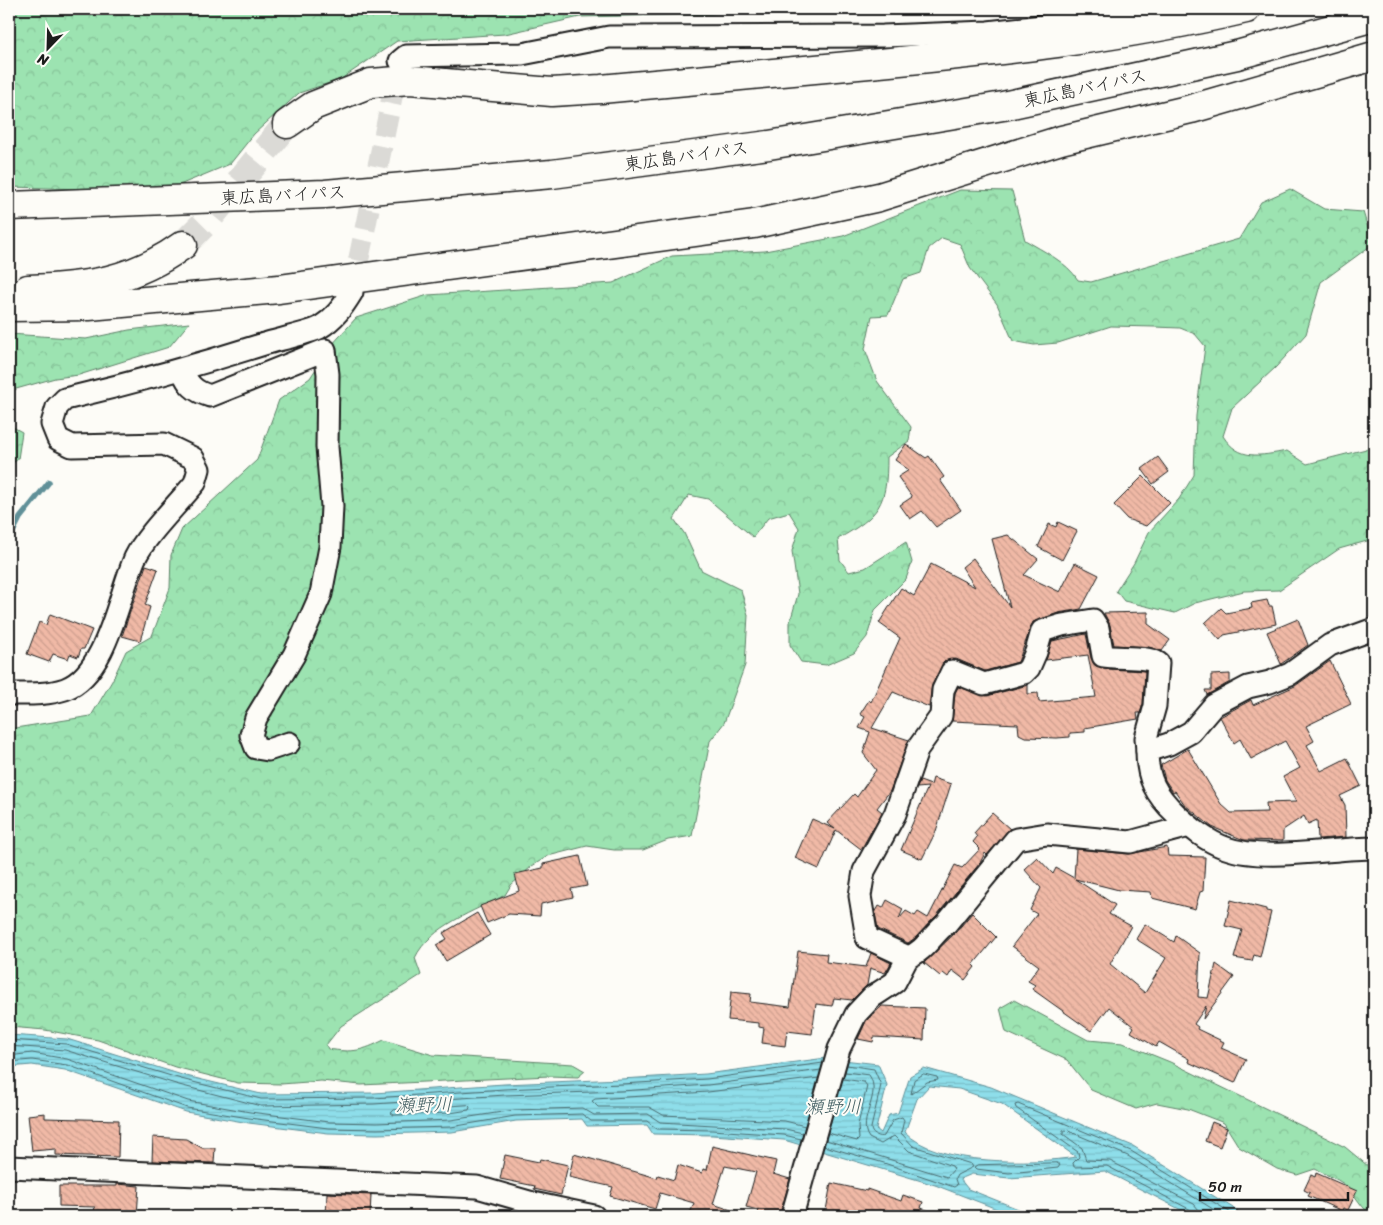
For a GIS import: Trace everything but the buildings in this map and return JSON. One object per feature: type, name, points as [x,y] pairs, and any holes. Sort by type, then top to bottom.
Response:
[{"type":"highway","points":[[287,124],[313,106],[371,83],[410,80],[552,92],[601,89],[954,56],[1086,40],[1246,9]]},
{"type":"highway","name":"東広島バイパス","points":[[9,206],[325,194],[552,174],[759,146],[1002,106],[1237,55],[1367,18]]},
{"type":"highway","points":[[9,307],[89,306],[279,289],[754,224],[880,197],[1061,140],[1191,109],[1374,56]]},
{"type":"highway","points":[[9,289],[54,288],[95,284],[130,275],[160,262],[183,246]]},
{"type":"street","points":[[400,61],[406,56],[522,54],[609,37],[883,36],[988,32],[1102,19],[1160,9]]},
{"type":"street","points":[[9,694],[52,693],[68,688],[84,676],[109,636],[120,598],[136,556],[194,483],[199,469],[193,458],[164,444],[72,446],[58,439],[52,424],[57,407],[66,399],[182,370],[316,329],[332,320],[352,292]]},
{"type":"street","points":[[182,370],[188,385],[198,393],[210,396],[324,350],[328,374],[327,447],[332,506],[330,547],[321,594],[294,655],[256,718],[251,735],[256,748],[268,750],[289,743]]},
{"type":"street","points":[[908,957],[867,938],[860,906],[861,883],[870,856],[895,814],[918,748],[941,716],[944,690],[952,671],[984,684],[1024,673],[1029,668],[1036,652],[1042,631],[1062,624],[1093,620],[1098,628],[1103,656],[1116,659],[1153,659],[1158,662],[1156,706],[1146,738],[1147,770],[1154,790],[1189,826],[1205,838],[1227,849],[1267,854],[1374,848]]},
{"type":"street","points":[[1147,751],[1169,744],[1191,732],[1214,704],[1248,688],[1290,674],[1330,645],[1374,629]]},
{"type":"street","points":[[792,1216],[839,1049],[856,1014],[872,997],[895,982],[908,957],[916,954],[934,933],[946,924],[1016,839],[1048,834],[1130,842],[1189,826]]},
{"type":"street","points":[[9,1167],[477,1187],[534,1210],[594,1216]]},
{"type":"green space","points":[[9,9],[733,9],[731,12],[711,14],[580,17],[505,34],[397,41],[341,79],[299,93],[254,134],[230,164],[165,191],[9,187]]},
{"type":"green space","points":[[1290,189],[1324,209],[1363,212],[1373,244],[1321,282],[1306,334],[1276,367],[1232,408],[1223,436],[1236,450],[1243,453],[1259,455],[1287,451],[1307,464],[1374,447],[1374,539],[1339,549],[1279,590],[1244,591],[1195,603],[1175,613],[1124,601],[1116,591],[1134,563],[1149,532],[1179,499],[1194,475],[1196,416],[1205,346],[1195,334],[1180,328],[1155,327],[1111,326],[1058,343],[1034,345],[1013,341],[997,304],[970,268],[960,244],[942,238],[929,248],[921,273],[903,279],[888,315],[872,316],[865,349],[877,381],[911,427],[909,441],[887,457],[885,487],[883,498],[878,507],[863,523],[838,539],[840,560],[849,572],[865,568],[906,542],[912,562],[906,579],[875,610],[867,637],[854,653],[826,665],[801,662],[790,645],[790,622],[798,594],[792,551],[799,528],[789,512],[768,518],[753,537],[708,499],[689,495],[674,519],[684,533],[701,570],[741,590],[748,615],[745,665],[724,723],[710,741],[692,836],[668,840],[643,850],[614,850],[587,846],[548,856],[532,866],[511,885],[505,895],[454,920],[431,937],[415,958],[421,975],[341,1026],[326,1045],[328,1049],[351,1051],[369,1047],[384,1040],[433,1055],[573,1064],[585,1071],[578,1077],[549,1076],[361,1085],[321,1081],[281,1084],[238,1083],[175,1067],[98,1040],[45,1030],[9,1027],[9,729],[91,716],[112,681],[126,651],[152,636],[170,588],[171,555],[182,529],[257,460],[279,400],[310,378],[331,346],[356,318],[428,295],[613,283],[672,256],[765,251],[843,236],[960,190],[1012,191],[1025,240],[1061,262],[1078,280],[1091,282],[1239,239],[1261,202]]},
{"type":"green space","points":[[189,323],[169,347],[79,375],[55,378],[9,391],[9,334],[86,339],[129,330]]},
{"type":"green space","points":[[9,425],[22,432],[18,459],[9,466]]},
{"type":"green space","points":[[1014,1000],[1088,1040],[1123,1043],[1170,1062],[1345,1147],[1374,1171],[1374,1216],[1366,1211],[1344,1184],[1334,1178],[1315,1169],[1297,1175],[1277,1169],[1239,1147],[1224,1123],[1188,1109],[1157,1103],[1136,1109],[1091,1090],[1067,1060],[1006,1032],[1000,1008]]},
{"type":"water","name":"瀬野川","points":[[9,1035],[67,1039],[182,1075],[261,1094],[374,1093],[504,1084],[706,1074],[826,1058],[878,1064],[887,1085],[876,1129],[881,1133],[889,1115],[898,1113],[910,1076],[924,1068],[991,1087],[1133,1146],[1246,1216],[1193,1216],[1105,1171],[1009,1178],[972,1174],[960,1179],[968,1189],[1036,1216],[1015,1216],[935,1185],[784,1140],[712,1135],[653,1134],[647,1125],[587,1126],[582,1119],[516,1121],[452,1132],[328,1133],[249,1123],[186,1112],[65,1070],[32,1065],[9,1067]],"holes":[[[929,1086],[959,1089],[1002,1104],[1076,1157],[1035,1161],[986,1160],[962,1157],[939,1151],[920,1143],[905,1132],[917,1099]]]},
{"type":"waterway","points":[[9,540],[20,518],[49,482]]},
{"type":"tunnel","points":[[352,292],[398,68]]},
{"type":"tunnel","points":[[183,245],[206,222],[287,124]]}]
